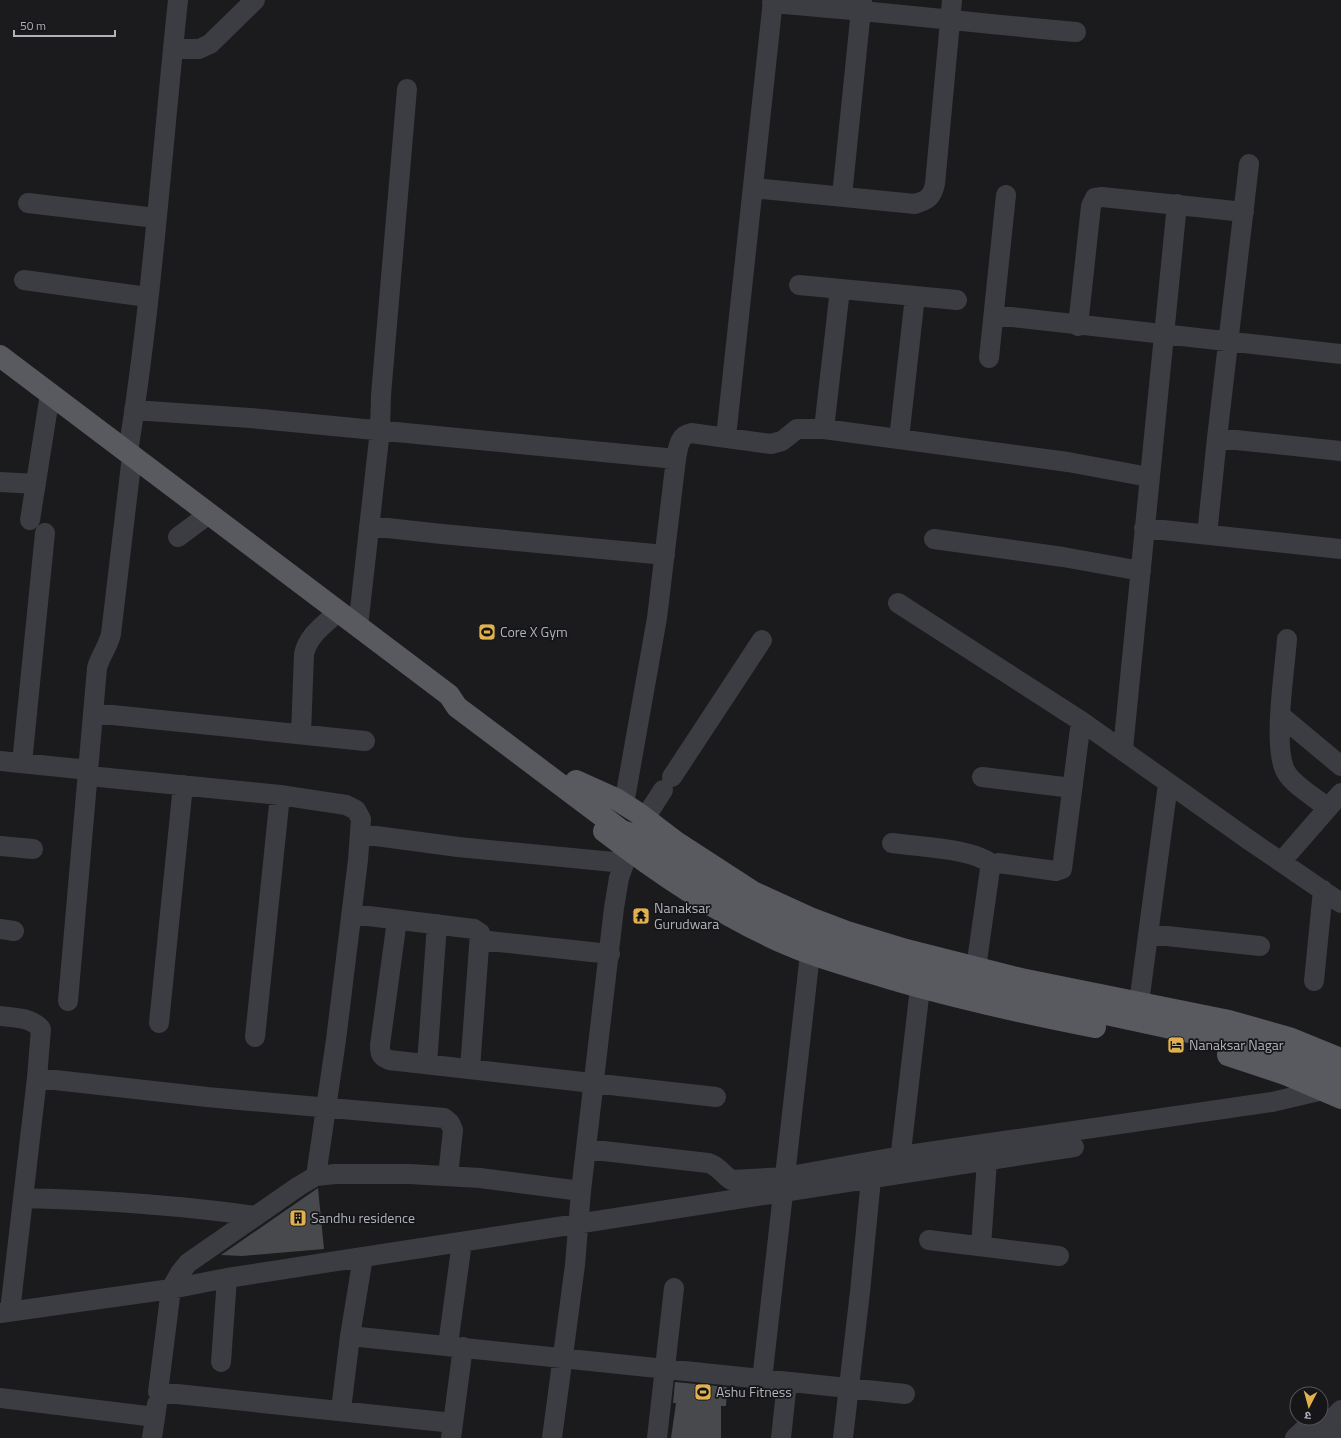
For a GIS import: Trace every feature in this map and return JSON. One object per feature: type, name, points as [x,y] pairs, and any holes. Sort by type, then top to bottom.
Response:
[{"type":"main road","points":[[0,356],[449,695],[464,700],[501,733],[572,786],[629,823],[634,842],[688,872],[730,898],[785,925],[893,965],[972,985],[1232,1041],[1278,1054],[1335,1089]]},
{"type":"main road","points":[[572,786],[624,804],[634,842],[680,886],[730,916],[810,954],[920,988],[996,1007],[1128,1033],[1235,1057],[1335,1089]]},
{"type":"main road","points":[[634,842],[714,868],[753,892],[803,915],[869,939],[976,968],[1229,1021],[1289,1038],[1341,1059]]},
{"type":"street","points":[[68,1001],[89,773],[93,713],[99,659],[108,644],[111,634],[178,0]]},
{"type":"street","points":[[173,48],[199,49],[210,44],[255,0]]},
{"type":"street","points":[[754,188],[915,204],[926,201],[933,194],[952,0]]},
{"type":"street","points":[[726,437],[773,2],[862,5],[950,21],[1076,32]]},
{"type":"street","points":[[842,196],[862,5]]},
{"type":"street","points":[[358,627],[380,430],[381,395],[407,89]]},
{"type":"street","points":[[1208,535],[1217,438],[1249,164]]},
{"type":"street","points":[[989,358],[1006,195]]},
{"type":"street","points":[[1078,326],[1091,206],[1095,198],[1102,197],[1177,204],[1244,212]]},
{"type":"street","points":[[28,203],[156,218]]},
{"type":"street","points":[[1123,750],[1177,204]]},
{"type":"street","points":[[24,280],[147,297]]},
{"type":"street","points":[[799,285],[957,300]]},
{"type":"street","points":[[824,429],[840,289]]},
{"type":"street","points":[[900,439],[915,296]]},
{"type":"street","points":[[994,315],[1078,326],[1341,354]]},
{"type":"street","points":[[22,763],[38,526],[36,484],[50,394]]},
{"type":"street","points":[[134,410],[250,418],[676,459]]},
{"type":"street","points":[[624,804],[657,618],[676,459],[682,438],[685,434],[691,433],[726,437],[771,444],[782,441],[797,429],[824,429],[1068,462],[1149,476]]},
{"type":"street","points":[[1217,438],[1341,451]]},
{"type":"street","points":[[0,482],[36,484]]},
{"type":"street","points":[[178,537],[209,514]]},
{"type":"street","points":[[369,526],[665,555]]},
{"type":"street","points":[[1144,528],[1341,549]]},
{"type":"street","points":[[934,539],[1063,557],[1141,571]]},
{"type":"street","points":[[898,603],[1081,721],[1168,784],[1341,903]]},
{"type":"street","points":[[301,734],[304,654],[306,644],[310,638],[338,612]]},
{"type":"street","points":[[1281,862],[1335,801],[1287,774],[1281,761],[1281,716],[1287,639]]},
{"type":"street","points":[[552,1438],[579,1223],[581,1191],[610,954],[614,908],[634,842],[667,784],[762,640]]},
{"type":"street","points":[[93,713],[365,741]]},
{"type":"street","points":[[1281,716],[1341,766]]},
{"type":"street","points":[[976,968],[990,869],[993,865],[998,863],[1056,871],[1062,869],[1081,721]]},
{"type":"street","points":[[0,761],[183,785],[280,795],[346,805],[356,810],[361,819],[361,834],[336,1040],[316,1176]]},
{"type":"street","points":[[982,776],[1072,788]]},
{"type":"street","points":[[1139,1003],[1168,784]]},
{"type":"street","points":[[159,1023],[183,785]]},
{"type":"street","points":[[255,1037],[280,795]]},
{"type":"street","points":[[361,834],[458,847],[634,842]]},
{"type":"street","points":[[892,843],[969,853],[983,858],[993,865]]},
{"type":"street","points":[[0,846],[33,849]]},
{"type":"street","points":[[1314,981],[1323,890]]},
{"type":"street","points":[[352,914],[437,924],[478,931],[480,940],[470,1069]]},
{"type":"street","points":[[397,920],[380,1053],[383,1057],[389,1060],[716,1097]]},
{"type":"street","points":[[427,1064],[437,924]]},
{"type":"street","points":[[1148,934],[1260,946]]},
{"type":"street","points":[[480,940],[610,954]]},
{"type":"street","points":[[762,1380],[810,954]]},
{"type":"street","points":[[900,1165],[920,988]]},
{"type":"street","points":[[0,1016],[27,1020],[35,1023],[41,1029],[38,1078],[23,1198],[5,1312],[171,1289],[227,1278],[579,1223],[900,1165],[1064,1143]]},
{"type":"street","points":[[38,1078],[326,1108],[444,1118],[450,1123],[453,1130],[448,1176]]},
{"type":"street","points":[[586,1149],[708,1163],[716,1165],[725,1176],[731,1180],[784,1185],[871,1179],[900,1165],[987,1161],[1064,1143],[1335,1089]]},
{"type":"street","points":[[981,1246],[987,1161]]},
{"type":"street","points":[[152,1438],[171,1289],[180,1273],[188,1263],[299,1186],[316,1176],[336,1174],[448,1176],[581,1191]]},
{"type":"street","points":[[843,1438],[871,1179]]},
{"type":"street","points":[[23,1198],[133,1202],[193,1207],[256,1216]]},
{"type":"street","points":[[929,1240],[1058,1256]]},
{"type":"street","points":[[158,1392],[341,1410],[452,1430],[462,1242]]},
{"type":"street","points":[[341,1410],[350,1336],[363,1257]]},
{"type":"street","points":[[221,1362],[227,1278]]},
{"type":"street","points":[[657,1438],[674,1288]]},
{"type":"street","points":[[350,1336],[905,1394]]},
{"type":"street","points":[[781,1438],[787,1382]]},
{"type":"street","points":[[0,1398],[155,1417]]},
{"type":"street","points":[[1326,1428],[1341,1398]]},
{"type":"street","points":[[1295,1438],[1326,1428],[1341,1410]]},
{"type":"building","name":"Sandhu residence","points":[[318,1188],[324,1249],[242,1256],[221,1255]]},
{"type":"building","points":[[675,1382],[727,1387],[726,1406],[721,1406],[721,1438],[671,1438],[676,1403],[673,1403]]},
{"type":"place","name":"Core X Gym","points":[[487,632]]},
{"type":"place","name":"Nanaksar Gurudwara","points":[[641,916]]},
{"type":"place","name":"Nanaksar Nagar","points":[[1176,1045]]},
{"type":"place","name":"Sandhu residence","points":[[298,1218]]},
{"type":"place","name":"Ashu Fitness","points":[[703,1392]]}]
